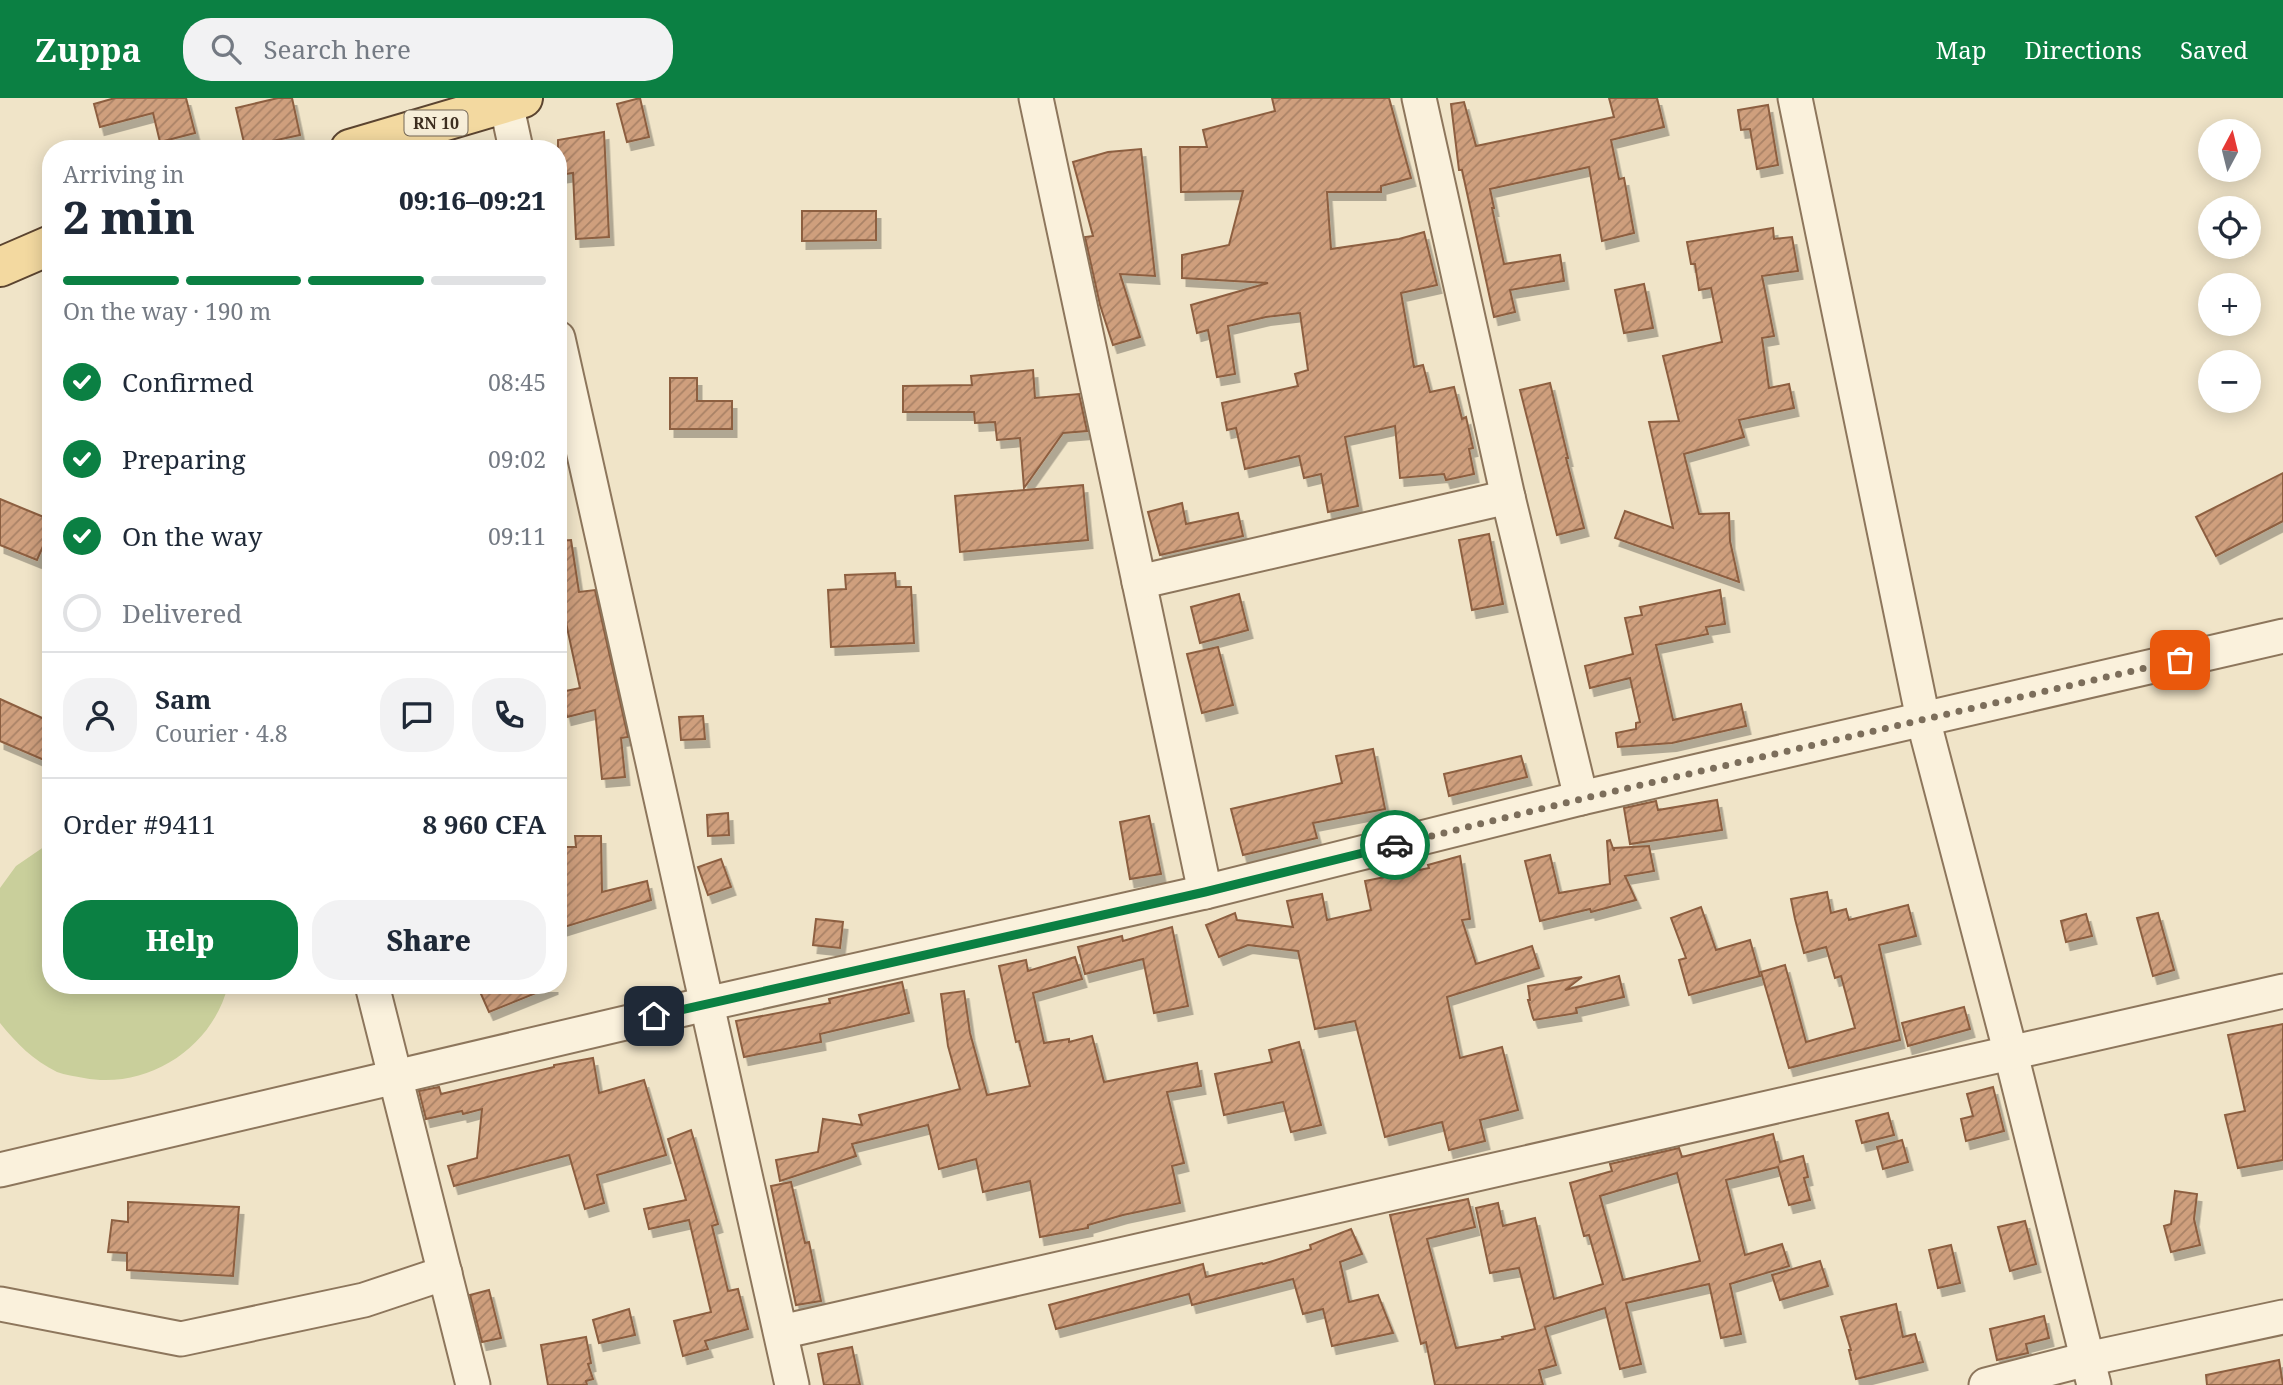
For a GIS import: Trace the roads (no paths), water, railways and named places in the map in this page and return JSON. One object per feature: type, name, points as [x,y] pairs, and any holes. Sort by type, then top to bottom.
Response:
[{"type":"main road","name":"RN 10","points":[[380,140],[515,100]]},
{"type":"main road","points":[[0,267],[42,249]]},
{"type":"street","points":[[1036,98],[1205,892]]},
{"type":"street","points":[[1419,98],[1508,496],[1581,799]]},
{"type":"street","points":[[1795,98],[1923,719],[2091,1372]]},
{"type":"street","points":[[515,100],[516,140]]},
{"type":"street","points":[[567,378],[792,1385]]},
{"type":"street","points":[[1139,582],[1508,496]]},
{"type":"street","points":[[0,1170],[706,1004],[1205,892],[1581,799],[2283,636]]},
{"type":"street","points":[[781,1332],[2283,990]]},
{"type":"street","points":[[374,994],[473,1385]]},
{"type":"street","points":[[0,1304],[181,1339],[364,1300],[445,1273]]},
{"type":"street","points":[[1986,1385],[2091,1372],[2283,1317]]}]
